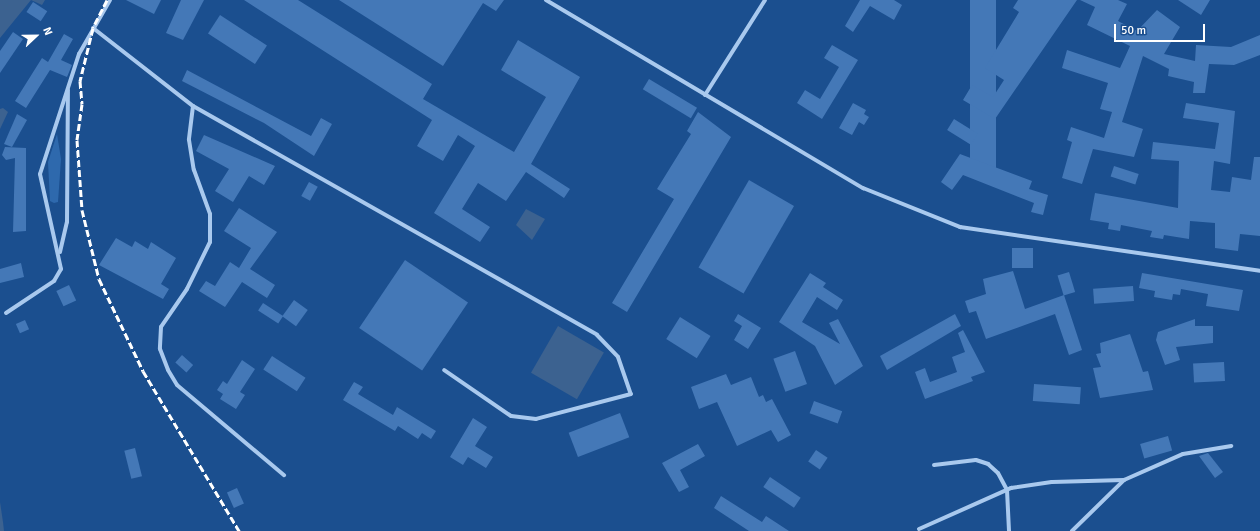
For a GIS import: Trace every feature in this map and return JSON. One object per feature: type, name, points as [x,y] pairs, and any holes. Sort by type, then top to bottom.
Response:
[{"type":"street","points":[[6,313],[54,281],[61,269],[60,254],[40,174],[68,85],[93,28],[110,0]]},
{"type":"street","points":[[546,0],[863,188],[960,227],[1260,270]]},
{"type":"street","points":[[704,95],[765,0]]},
{"type":"street","points":[[93,28],[193,106],[597,335],[618,357],[631,394],[536,419],[511,416],[444,370]]},
{"type":"street","points":[[60,254],[67,222],[68,85]]},
{"type":"street","points":[[193,106],[189,140],[194,170],[210,214],[210,242],[187,289],[161,327],[160,349],[178,385],[284,475]]},
{"type":"street","points":[[1072,531],[1124,480],[1183,454],[1230,446]]},
{"type":"street","points":[[934,465],[976,460],[988,464],[998,473],[1007,490],[1009,531]]},
{"type":"street","points":[[919,529],[1007,490],[1052,482],[1124,480]]},
{"type":"shaded area","points":[[0,0],[31,0],[0,38]]},
{"type":"shaded area","points":[[31,0],[45,0],[42,5]]},
{"type":"shaded area","points":[[3,108],[8,112],[0,129],[0,109]]},
{"type":"shaded area","points":[[57,134],[61,159],[58,202],[54,203],[50,201],[48,162]]},
{"type":"shaded area","points":[[526,209],[545,219],[532,240],[516,225]]},
{"type":"shaded area","points":[[558,326],[604,352],[577,399],[531,373]]},
{"type":"shaded area","points":[[0,502],[3,522],[4,531],[0,531]]},
{"type":"building","points":[[126,0],[161,0],[154,14]]},
{"type":"building","points":[[181,0],[204,0],[183,40],[166,33]]},
{"type":"building","points":[[244,0],[298,0],[432,84],[423,99],[514,152],[546,97],[501,70],[518,40],[580,77],[531,164],[570,189],[564,198],[526,172],[506,201],[478,183],[462,209],[490,227],[480,242],[434,213],[475,146],[458,135],[443,161],[417,146],[432,120]]},
{"type":"building","points":[[339,0],[504,0],[496,11],[483,3],[443,66]]},
{"type":"building","points":[[860,0],[894,0],[902,5],[894,20],[870,6],[853,32],[845,26]]},
{"type":"building","points":[[970,0],[996,0],[996,177],[970,177]]},
{"type":"building","points":[[1018,0],[1077,0],[995,119],[963,100],[972,85],[993,97],[1004,80],[985,68],[1019,12],[1013,8]]},
{"type":"building","points":[[1080,0],[1118,0],[1127,4],[1118,21],[1137,31],[1157,10],[1180,27],[1164,54],[1195,61],[1196,45],[1231,47],[1260,35],[1260,55],[1234,65],[1209,64],[1205,93],[1193,93],[1194,82],[1168,76],[1169,69],[1143,56],[1122,122],[1143,129],[1134,157],[1093,149],[1082,184],[1062,178],[1072,142],[1067,140],[1071,127],[1104,138],[1112,112],[1100,109],[1108,83],[1062,68],[1067,50],[1120,68],[1130,46],[1087,25],[1095,7]]},
{"type":"building","points":[[1178,0],[1210,0],[1201,15]]},
{"type":"building","points":[[33,2],[47,11],[41,21],[26,12]]},
{"type":"building","points":[[220,15],[267,45],[255,64],[208,33]]},
{"type":"building","points":[[13,32],[23,39],[0,73],[0,51]]},
{"type":"building","points":[[64,34],[73,39],[61,60],[72,65],[67,77],[50,70],[26,108],[15,101],[42,58],[48,62]]},
{"type":"building","points":[[832,45],[858,60],[822,119],[797,103],[805,90],[820,99],[839,67],[824,58]]},
{"type":"building","points":[[187,70],[311,136],[321,118],[332,124],[314,156],[264,123],[182,81]]},
{"type":"building","points":[[649,79],[697,108],[691,118],[643,89]]},
{"type":"building","points":[[853,103],[866,110],[864,114],[869,117],[864,125],[859,122],[852,135],[839,128]]},
{"type":"building","points":[[1186,103],[1235,111],[1230,164],[1214,161],[1211,190],[1230,192],[1232,177],[1251,180],[1254,157],[1260,157],[1260,236],[1240,234],[1238,251],[1215,248],[1215,223],[1190,221],[1189,239],[1164,235],[1163,239],[1150,237],[1152,231],[1121,225],[1120,231],[1108,229],[1109,223],[1090,220],[1095,193],[1178,208],[1179,161],[1151,159],[1153,142],[1215,149],[1219,123],[1183,118]]},
{"type":"building","points":[[698,112],[731,137],[627,312],[612,303],[674,199],[657,189],[691,134],[687,131]]},
{"type":"building","points":[[17,114],[27,120],[12,147],[4,144]]},
{"type":"building","points":[[954,119],[978,134],[971,145],[947,130]]},
{"type":"building","points":[[204,135],[275,166],[264,185],[249,176],[233,202],[215,191],[229,169],[196,151]]},
{"type":"building","points":[[5,147],[26,148],[26,231],[13,232],[15,158],[6,160],[2,155]]},
{"type":"building","points":[[960,154],[1032,181],[1029,189],[1048,195],[1043,215],[1031,212],[1034,203],[963,175],[952,190],[941,182]]},
{"type":"building","points":[[1114,166],[1139,174],[1135,184],[1111,176]]},
{"type":"building","points":[[749,180],[794,206],[744,293],[698,267]]},
{"type":"building","points":[[309,182],[318,187],[310,201],[301,196]]},
{"type":"building","points":[[239,208],[277,232],[250,269],[275,285],[267,298],[242,282],[225,307],[199,291],[206,281],[215,286],[230,262],[239,268],[251,248],[224,231]]},
{"type":"building","points":[[116,238],[132,247],[135,241],[148,249],[151,242],[176,258],[161,284],[169,289],[163,299],[99,265]]},
{"type":"building","points":[[1012,248],[1033,248],[1033,268],[1012,268]]},
{"type":"building","points":[[405,260],[468,302],[422,370],[359,328]]},
{"type":"building","points":[[21,263],[24,277],[0,283],[0,269]]},
{"type":"building","points":[[1013,271],[1025,309],[1064,295],[1082,350],[1069,355],[1055,314],[986,339],[976,311],[969,313],[965,301],[986,294],[983,279]]},
{"type":"building","points":[[1069,272],[1075,292],[1064,296],[1058,276]]},
{"type":"building","points":[[810,273],[826,283],[823,287],[843,300],[837,310],[817,297],[802,322],[840,344],[829,323],[838,319],[863,366],[835,385],[815,346],[779,322]]},
{"type":"building","points":[[1142,273],[1243,290],[1239,311],[1206,306],[1208,294],[1181,289],[1180,295],[1173,294],[1172,300],[1154,297],[1155,291],[1139,288]]},
{"type":"building","points":[[69,285],[76,300],[63,306],[56,291]]},
{"type":"building","points":[[1133,286],[1134,301],[1094,304],[1093,289]]},
{"type":"building","points":[[294,300],[308,310],[296,326],[282,316]]},
{"type":"building","points":[[263,303],[283,316],[278,324],[258,311]]},
{"type":"building","points":[[738,314],[761,328],[748,349],[734,340],[742,326],[734,321]]},
{"type":"building","points":[[955,314],[961,326],[887,370],[880,356]]},
{"type":"building","points":[[680,317],[711,336],[697,358],[666,339]]},
{"type":"building","points":[[1195,319],[1195,326],[1213,326],[1213,343],[1176,347],[1180,360],[1165,365],[1156,340],[1158,332]]},
{"type":"building","points":[[25,320],[29,329],[20,333],[16,324]]},
{"type":"building","points":[[963,330],[985,372],[971,377],[973,381],[925,399],[915,372],[925,368],[930,382],[957,372],[952,357],[965,352],[958,333]]},
{"type":"building","points":[[1130,334],[1143,372],[1148,371],[1153,390],[1100,398],[1093,368],[1101,367],[1096,354],[1101,353],[1100,343]]},
{"type":"building","points":[[795,351],[807,384],[785,392],[773,359]]},
{"type":"building","points":[[182,355],[193,365],[186,372],[175,362]]},
{"type":"building","points":[[272,356],[306,378],[297,391],[263,369]]},
{"type":"building","points":[[242,360],[255,369],[240,392],[245,395],[236,409],[220,399],[223,394],[217,390],[223,381],[227,384]]},
{"type":"building","points":[[1224,362],[1225,381],[1194,383],[1193,364]]},
{"type":"building","points":[[726,374],[731,385],[751,377],[759,397],[763,395],[766,402],[772,399],[791,435],[778,442],[771,430],[737,446],[717,402],[699,409],[691,387]]},
{"type":"building","points":[[354,382],[363,387],[358,394],[393,415],[397,407],[436,431],[431,439],[422,433],[418,439],[398,426],[395,431],[343,400]]},
{"type":"building","points":[[1034,384],[1081,387],[1080,404],[1033,401]]},
{"type":"building","points":[[814,401],[842,411],[838,423],[810,413]]},
{"type":"building","points":[[620,413],[629,437],[578,457],[569,433]]},
{"type":"building","points":[[473,418],[487,427],[475,446],[493,457],[486,468],[468,457],[463,465],[450,457]]},
{"type":"building","points":[[1168,436],[1172,450],[1144,458],[1140,444]]},
{"type":"building","points":[[698,444],[705,456],[680,470],[689,487],[679,492],[662,463]]},
{"type":"building","points":[[135,448],[142,476],[131,479],[124,451]]},
{"type":"building","points":[[816,450],[828,458],[820,469],[808,462]]},
{"type":"building","points":[[1208,453],[1223,472],[1215,478],[1199,456]]},
{"type":"building","points":[[770,477],[801,498],[794,508],[763,487]]},
{"type":"building","points":[[237,488],[244,504],[234,508],[227,492]]},
{"type":"building","points":[[721,496],[762,522],[766,516],[789,531],[749,531],[714,508]]},
{"type":"railway","points":[[107,0],[93,28],[80,81],[82,104],[77,140],[82,210],[99,279],[143,371],[239,531]]}]
